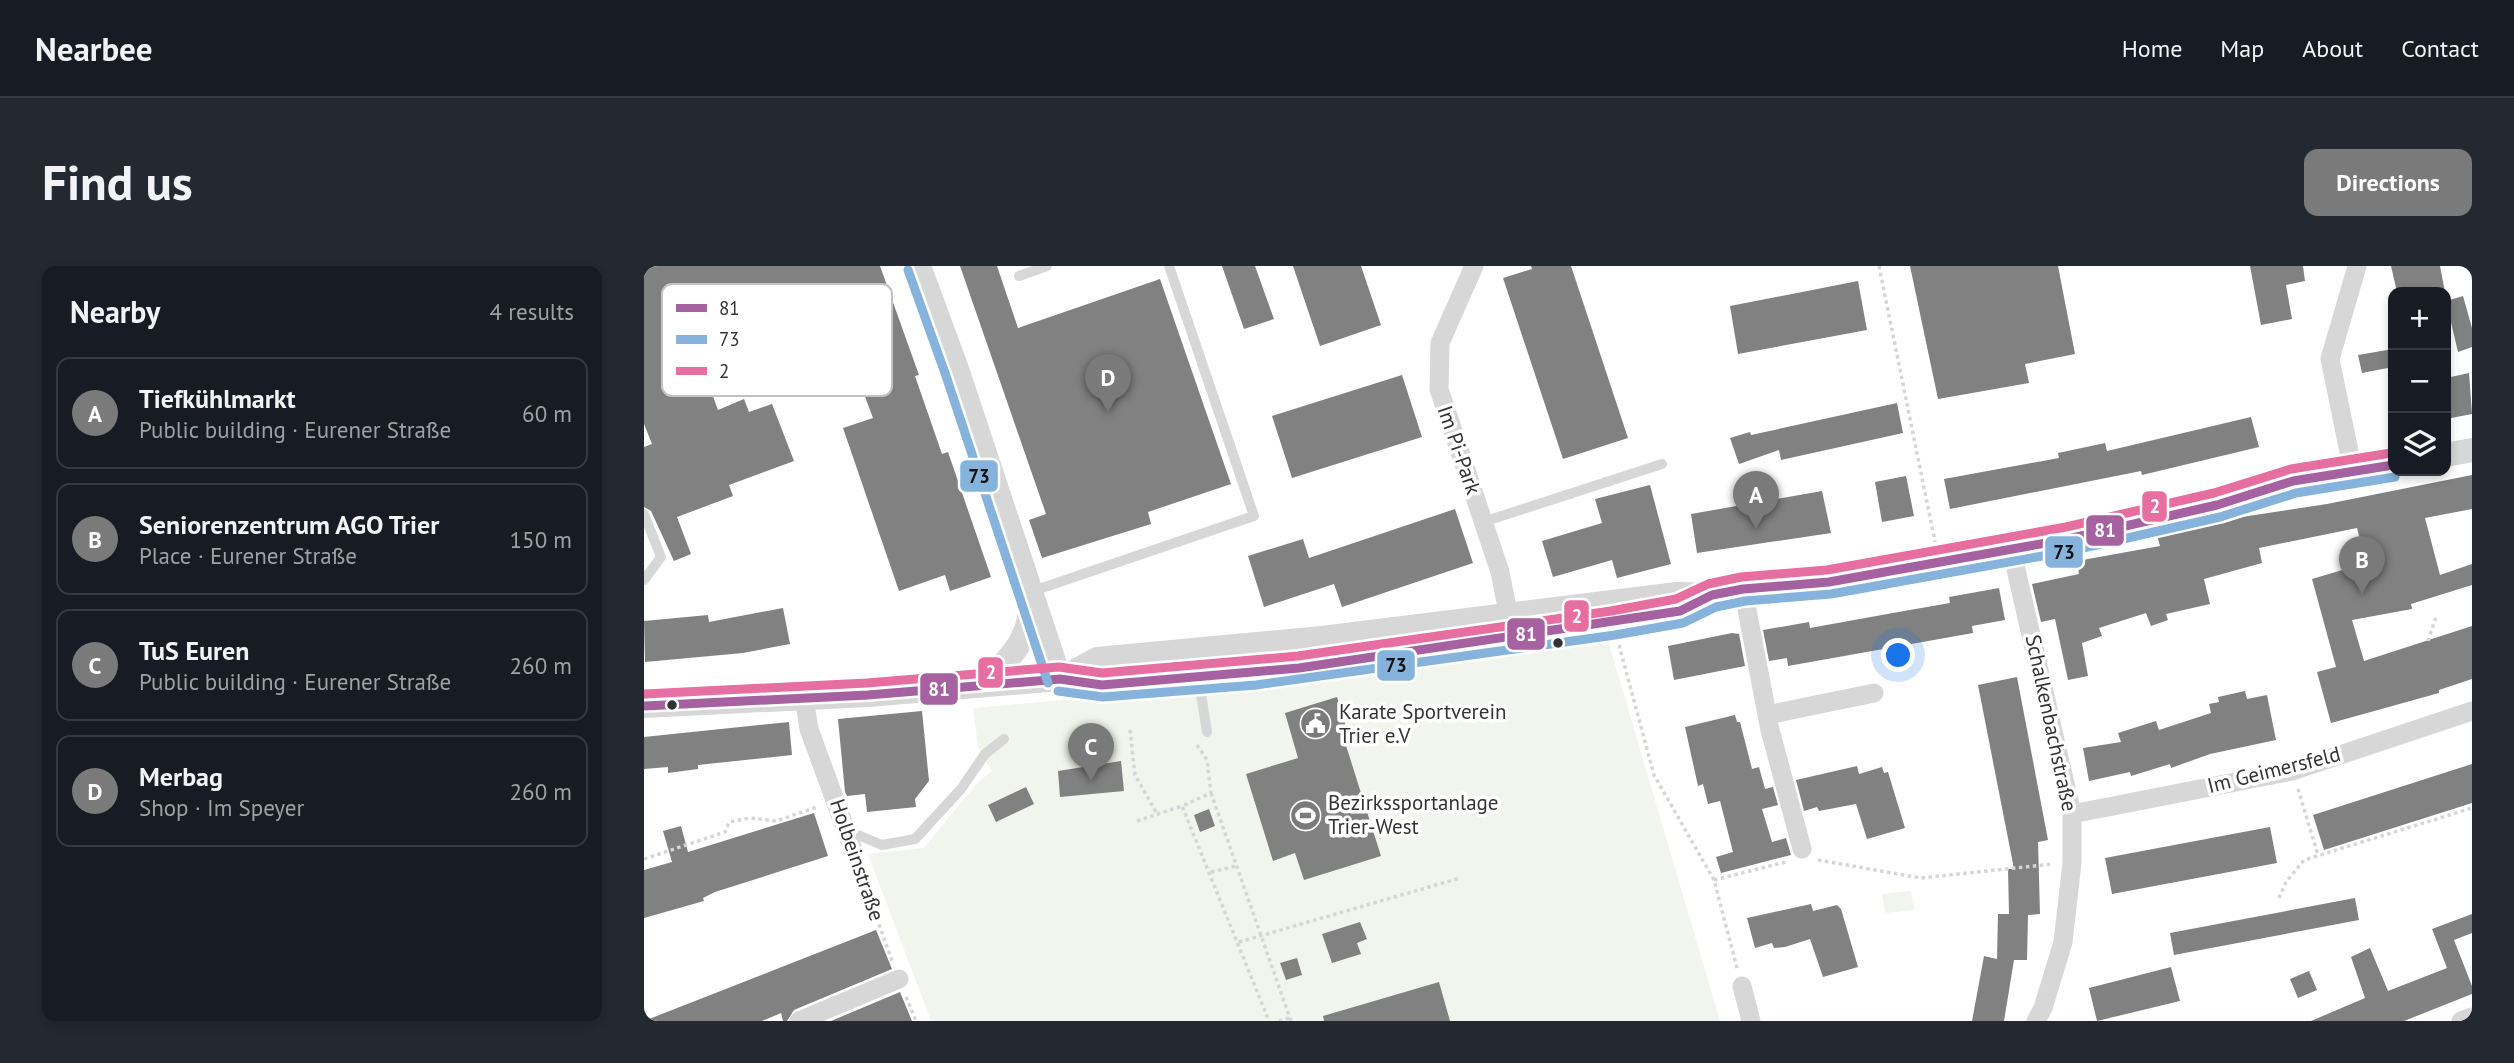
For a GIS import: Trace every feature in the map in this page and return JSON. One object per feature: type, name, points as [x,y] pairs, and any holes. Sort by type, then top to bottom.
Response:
[{"type":"street","points":[[919,266],[1033,591],[1060,679]]},
{"type":"street","name":"Im Pi-Park","points":[[1474,266],[1440,343],[1438,368],[1444,409],[1500,572],[1511,625]]},
{"type":"street","points":[[2353,471],[2330,359],[2357,266]]},
{"type":"street","points":[[2451,454],[2472,450]]},
{"type":"street","points":[[1060,679],[1097,659],[1322,638],[1511,625],[1613,623],[1680,611],[1712,596],[1743,589],[1829,582],[2068,539],[2217,505],[2293,481],[2388,466]]},
{"type":"street","name":"Schalkenbachstraße","points":[[2011,548],[2072,814],[2072,863],[2063,942],[2036,1021]]},
{"type":"street","points":[[1743,589],[1767,715],[1803,856]]},
{"type":"street","points":[[984,684],[1014,654],[1028,631],[1033,591]]},
{"type":"street","points":[[644,706],[804,698],[1060,679],[1102,685],[1299,668],[1677,594],[1712,596]]},
{"type":"street","points":[[1767,715],[1874,693]]},
{"type":"street","name":"Holbeinstraße","points":[[804,698],[809,729],[849,839]]},
{"type":"street","name":"Im Geimersfeld","points":[[2072,814],[2292,771],[2472,711]]},
{"type":"street","points":[[799,1021],[898,979]]},
{"type":"street","points":[[1742,986],[1751,1021]]},
{"type":"street","points":[[2461,1021],[2472,1017]]},
{"type":"lane","points":[[1019,276],[1047,266]]},
{"type":"lane","points":[[1033,591],[1254,516],[1169,266]]},
{"type":"lane","points":[[1483,522],[1662,464]]},
{"type":"lane","points":[[644,514],[661,557],[644,579]]},
{"type":"lane","points":[[1322,638],[1328,662]]},
{"type":"lane","points":[[1194,650],[1207,732]]},
{"type":"lane","points":[[849,839],[882,845],[915,839],[961,789],[985,754],[1004,739]]},
{"type":"path","points":[[1880,266],[1939,561]]},
{"type":"path","points":[[2428,641],[2436,617]]},
{"type":"path","points":[[1613,623],[1654,775],[1714,880],[1742,986]]},
{"type":"path","points":[[1130,730],[1135,775],[1157,814]]},
{"type":"path","points":[[1196,743],[1207,760],[1211,793],[1290,1019],[1279,1021]]},
{"type":"path","points":[[2292,771],[2318,855]]},
{"type":"path","points":[[1137,821],[1211,793]]},
{"type":"path","points":[[644,859],[725,832],[729,822],[750,818],[776,821],[837,801]]},
{"type":"path","points":[[1182,806],[1269,1021]]},
{"type":"path","points":[[2279,898],[2294,870],[2304,860],[2472,808]]},
{"type":"path","name":"Holbeinstraße","points":[[849,839],[898,979],[916,1021]]},
{"type":"path","points":[[1714,880],[1803,856],[1921,877],[2004,867],[2072,863]]},
{"type":"path","points":[[1210,872],[1236,866]]},
{"type":"path","points":[[1239,942],[1460,878]]},
{"type":"shaded area","name":"Bezirkssportanlage Trier-West","points":[[1607,637],[1720,1021],[931,1021],[868,854],[924,848],[978,782],[992,771],[978,747],[973,708],[1275,681],[1330,680]]},
{"type":"shaded area","points":[[1911,891],[1914,910],[1885,913],[1882,894]]},
{"type":"building","points":[[644,266],[880,266],[886,284],[662,284],[662,396],[713,396],[718,410],[744,399],[749,412],[772,404],[794,461],[729,485],[733,496],[677,517],[691,554],[674,561],[651,511],[644,507],[644,447],[652,444],[644,424]]},
{"type":"building","points":[[960,266],[997,266],[1018,328],[1160,279],[1231,484],[1148,512],[1151,524],[1042,558],[1029,520],[1046,514]]},
{"type":"building","points":[[1222,266],[1255,266],[1274,319],[1244,329]]},
{"type":"building","points":[[1293,266],[1361,266],[1381,325],[1320,346]]},
{"type":"building","points":[[1531,266],[1571,266],[1628,438],[1563,459],[1503,278],[1532,269]]},
{"type":"building","points":[[1910,266],[2058,266],[2075,354],[2025,364],[2029,383],[1938,399]]},
{"type":"building","points":[[2250,266],[2303,266],[2305,281],[2286,285],[2292,319],[2261,325]]},
{"type":"building","points":[[2391,266],[2440,266],[2444,287],[2396,287]]},
{"type":"building","points":[[1858,281],[1867,330],[1738,354],[1730,306]]},
{"type":"building","points":[[2463,296],[2472,328],[2472,347],[2458,352],[2451,322],[2451,300]]},
{"type":"building","points":[[892,300],[919,375],[915,376],[942,454],[948,452],[991,577],[950,591],[945,575],[899,591],[843,428],[873,418],[865,396],[892,396]]},
{"type":"building","points":[[2388,350],[2388,368],[2362,373],[2358,355]]},
{"type":"building","points":[[2469,373],[2472,414],[2451,418],[2451,377]]},
{"type":"building","points":[[1402,375],[1422,437],[1292,478],[1272,416]]},
{"type":"building","points":[[1897,403],[1903,433],[1781,460],[1779,450],[1739,464],[1730,438],[1750,432],[1751,435]]},
{"type":"building","points":[[2251,417],[2259,447],[2142,475],[2141,471],[1950,509],[1944,479],[2059,458],[2058,453],[2105,443],[2107,451]]},
{"type":"building","points":[[2472,475],[2472,509],[2425,518],[2440,575],[2472,564],[2472,585],[2411,604],[2412,609],[2352,620],[2364,661],[2472,626],[2472,679],[2439,690],[2439,693],[2331,723],[2317,672],[2336,667],[2312,579],[2366,563],[2357,528],[2259,548],[2262,563],[2204,579],[2210,604],[2166,614],[2168,620],[2151,626],[2146,613],[2099,628],[2102,636],[2082,643],[2088,676],[2068,680],[2055,619],[2041,622],[2032,584],[2079,574],[2077,561],[2160,546],[2157,535],[2208,522],[2327,504]]},
{"type":"building","points":[[1906,476],[1914,516],[1882,522],[1875,482]]},
{"type":"building","points":[[1650,485],[1671,564],[1617,578],[1612,560],[1553,577],[1542,541],[1602,523],[1595,499]]},
{"type":"building","points":[[1822,491],[1831,533],[1697,553],[1691,514]]},
{"type":"building","points":[[1455,509],[1473,563],[1342,607],[1334,584],[1264,607],[1248,556],[1303,539],[1309,558]]},
{"type":"building","points":[[1999,588],[2005,620],[1972,626],[1973,633],[1788,666],[1787,658],[1769,661],[1763,630],[1809,622],[1810,628],[1950,603],[1949,597]]},
{"type":"building","points":[[783,608],[790,644],[743,653],[645,662],[644,621],[708,615],[709,622]]},
{"type":"building","points":[[1732,633],[1739,634],[1745,666],[1674,680],[1668,646]]},
{"type":"building","points":[[2017,677],[2048,840],[2038,842],[2040,914],[2028,915],[2027,960],[2014,960],[2004,1021],[1972,1021],[1984,956],[1997,959],[1998,914],[2009,914],[2008,869],[2014,869],[1978,685]]},
{"type":"building","points":[[2245,691],[2247,699],[2267,695],[2276,740],[2210,754],[2171,768],[2170,764],[2131,776],[2130,772],[2089,781],[2083,748],[2121,742],[2118,733],[2156,721],[2159,730],[2211,713],[2209,704],[2219,702],[2218,697]]},
{"type":"building","points":[[1337,697],[1348,734],[1343,736],[1381,856],[1304,880],[1295,853],[1273,861],[1246,774],[1298,758],[1285,713]]},
{"type":"building","points":[[922,711],[929,781],[915,799],[916,807],[867,812],[865,794],[847,796],[845,792],[838,719]]},
{"type":"building","points":[[1735,715],[1737,722],[1740,722],[1752,769],[1759,767],[1765,789],[1773,787],[1778,805],[1762,809],[1772,842],[1786,838],[1791,855],[1721,873],[1716,857],[1733,852],[1720,801],[1708,804],[1703,784],[1698,786],[1685,727]]},
{"type":"building","points":[[789,722],[792,755],[698,765],[698,769],[668,773],[668,767],[644,769],[644,737]]},
{"type":"building","points":[[1121,761],[1124,791],[1060,797],[1058,771]]},
{"type":"building","points":[[2472,764],[2472,803],[2324,850],[2313,815]]},
{"type":"building","points":[[1857,766],[1859,774],[1882,767],[1884,773],[1888,772],[1905,828],[1867,839],[1856,804],[1819,811],[1817,807],[1804,811],[1796,780]]},
{"type":"building","points":[[1026,787],[1034,804],[996,822],[988,805]]},
{"type":"building","points":[[1209,809],[1215,826],[1200,832],[1194,815]]},
{"type":"building","points":[[814,813],[828,856],[715,892],[703,898],[704,901],[644,918],[644,870],[672,862],[663,831],[681,826],[688,852]]},
{"type":"building","points":[[2270,827],[2277,863],[2112,894],[2105,858]]},
{"type":"building","points":[[2355,898],[2359,920],[2174,955],[2170,933]]},
{"type":"building","points":[[1811,904],[1813,911],[1837,905],[1841,909],[1858,967],[1823,977],[1810,939],[1785,947],[1774,948],[1772,943],[1755,948],[1747,918]]},
{"type":"building","points":[[2472,914],[2472,933],[2454,940],[2472,986],[2472,994],[2404,1021],[2311,1021],[2365,998],[2351,957],[2370,948],[2388,991],[2447,968],[2432,929]]},
{"type":"building","points":[[1360,922],[1367,939],[1357,943],[1361,954],[1332,963],[1322,934]]},
{"type":"building","points":[[876,930],[892,969],[794,1010],[787,1021],[783,1021],[781,1013],[762,1021],[644,1021]]},
{"type":"building","points":[[1297,958],[1302,975],[1286,980],[1280,963]]},
{"type":"building","points":[[2171,967],[2180,1001],[2097,1021],[2089,988]]},
{"type":"building","points":[[2309,971],[2317,990],[2298,998],[2290,979]]},
{"type":"building","points":[[1439,982],[1450,1021],[1324,1021],[1323,1016]]},
{"type":"building","points":[[900,992],[912,1021],[831,1021]]},
{"type":"transit line","name":"73","points":[[908,270],[1048,683]]},
{"type":"transit line","name":"2","points":[[644,694],[867,683],[1059,667],[1102,673],[1298,656],[1611,611],[1676,599],[1708,584],[1741,577],[1827,570],[2066,527],[2214,493],[2291,469],[2388,453]]},
{"type":"transit line","name":"81","points":[[644,706],[868,695],[1060,679],[1102,685],[1299,668],[1680,611],[1712,595],[1743,589],[1829,582],[2068,539],[2217,505],[2293,481],[2388,466]]},
{"type":"transit line","name":"73","points":[[1058,691],[1103,697],[1256,685],[1615,635],[1683,623],[1716,607],[1745,601],[1831,594],[2070,551],[2220,517],[2296,493],[2395,477]]},
{"type":"place","name":"Merbag","points":[[1108,412]]},
{"type":"place","name":"Tiefkühlmarkt","points":[[1756,529]]},
{"type":"place","name":"Seniorenzentrum AGO Trier","points":[[2362,594]]},
{"type":"place","name":"Karate Sportverein Trier e.V","points":[[1316,724]]},
{"type":"place","name":"TuS Euren","points":[[1091,781]]},
{"type":"place","name":"Bezirkssportanlage Trier-West","points":[[1305,815]]}]
